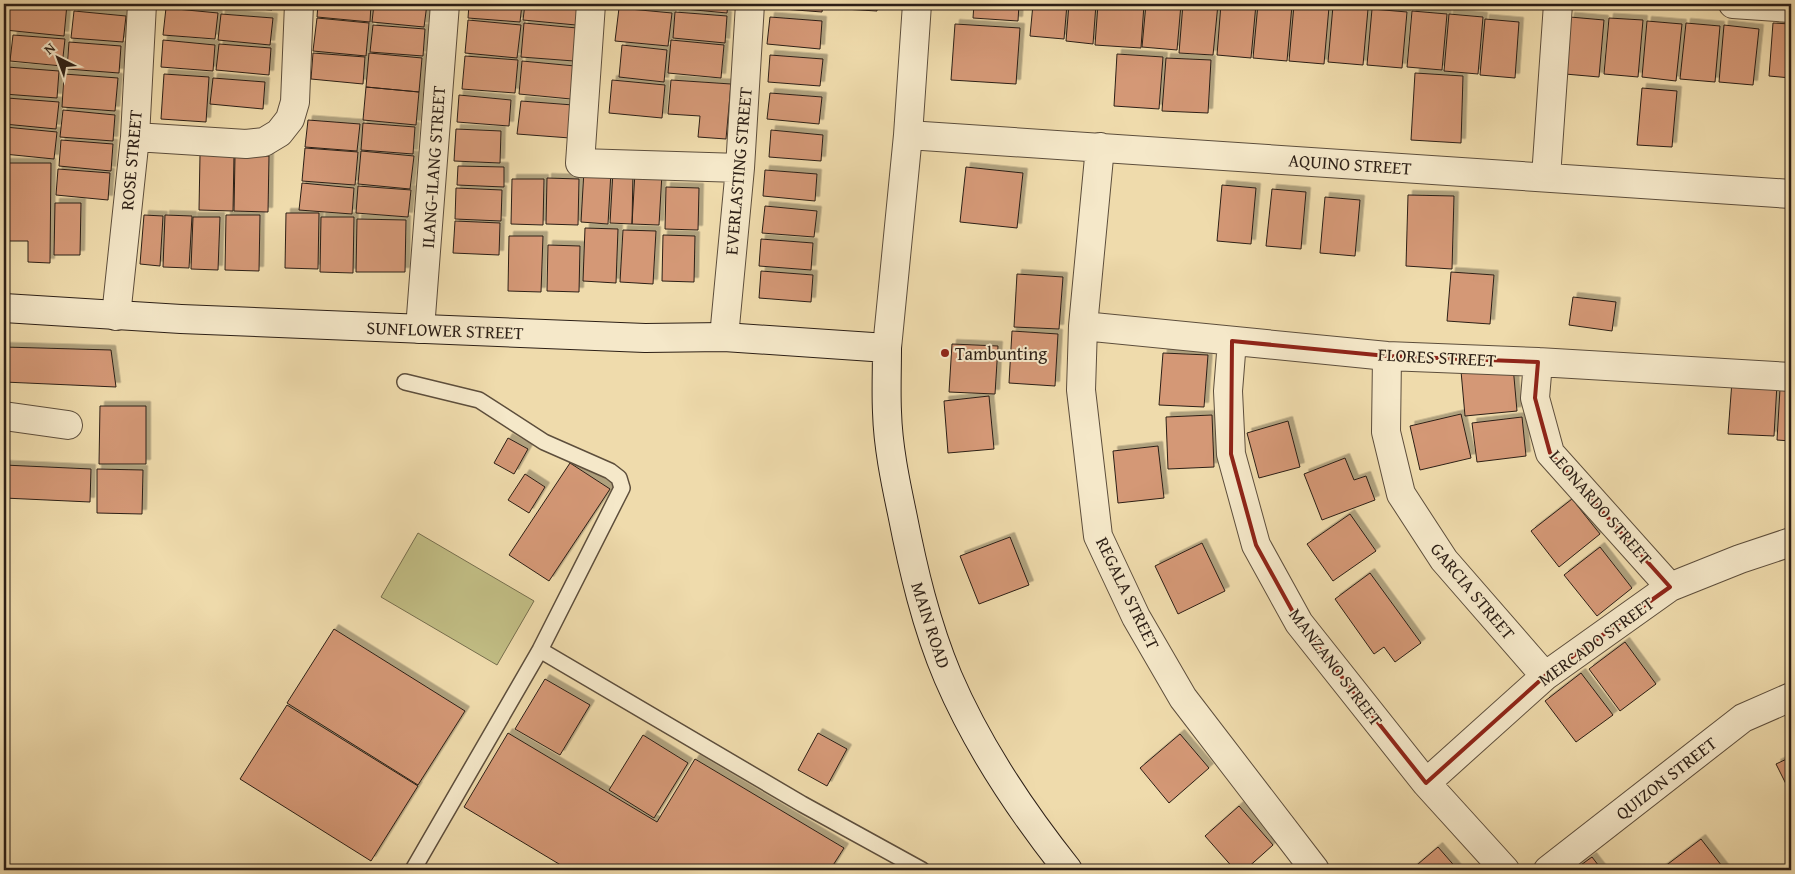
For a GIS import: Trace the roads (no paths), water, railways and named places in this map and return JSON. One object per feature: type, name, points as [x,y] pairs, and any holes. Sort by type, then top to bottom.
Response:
[{"type":"street","name":"ROSE STREET","points":[[116,316],[135,137],[142,4]]},
{"type":"street","points":[[135,137],[246,144],[264,142],[279,133],[290,119],[295,102],[299,4]]},
{"type":"street","name":"ILANG-ILANG STREET","points":[[420,329],[445,4]]},
{"type":"street","points":[[591,4],[580,163],[740,168]]},
{"type":"street","name":"EVERLASTING STREET","points":[[724,337],[740,168],[750,4]]},
{"type":"street","name":"MAIN ROAD","points":[[917,4],[908,135],[887,348],[886,413],[894,474],[927,623],[948,678],[1006,785],[1038,832],[1068,870]]},
{"type":"street","points":[[1546,177],[1558,4]]},
{"type":"street","points":[[1733,4],[1791,8]]},
{"type":"street","name":"AQUINO STREET","points":[[908,135],[1100,146],[1791,194]]},
{"type":"street","name":"REGALA STREET","points":[[1100,146],[1083,326],[1081,390],[1098,536],[1136,617],[1183,698],[1315,870]]},
{"type":"street","name":"SUNFLOWER STREET","points":[[4,308],[116,316],[420,329],[645,338],[724,337],[887,348]]},
{"type":"street","name":"FLORES STREET","points":[[1083,326],[1386,356],[1538,362],[1791,377]]},
{"type":"street","name":"MANZANO STREET","points":[[1232,341],[1228,391],[1231,454],[1256,545],[1299,623],[1426,783],[1504,870]]},
{"type":"street","name":"GARCIA STREET","points":[[1386,356],[1386,432],[1401,494],[1444,560],[1545,676]]},
{"type":"street","name":"LEONARDO STREET","points":[[1538,362],[1535,398],[1550,453],[1670,587]]},
{"type":"street","points":[[4,416],[68,425]]},
{"type":"street","name":"MERCADO STREET","points":[[1426,783],[1545,676],[1670,587],[1740,559],[1791,542]]},
{"type":"street","name":"QUIZON STREET","points":[[1548,870],[1743,718],[1791,697]]},
{"type":"lane","points":[[405,382],[479,400],[544,442],[610,471],[619,478],[622,488],[540,650],[414,868]]},
{"type":"lane","points":[[540,650],[802,804],[922,870]]},
{"type":"place","name":"Tambunting","points":[[945,353]]}]
